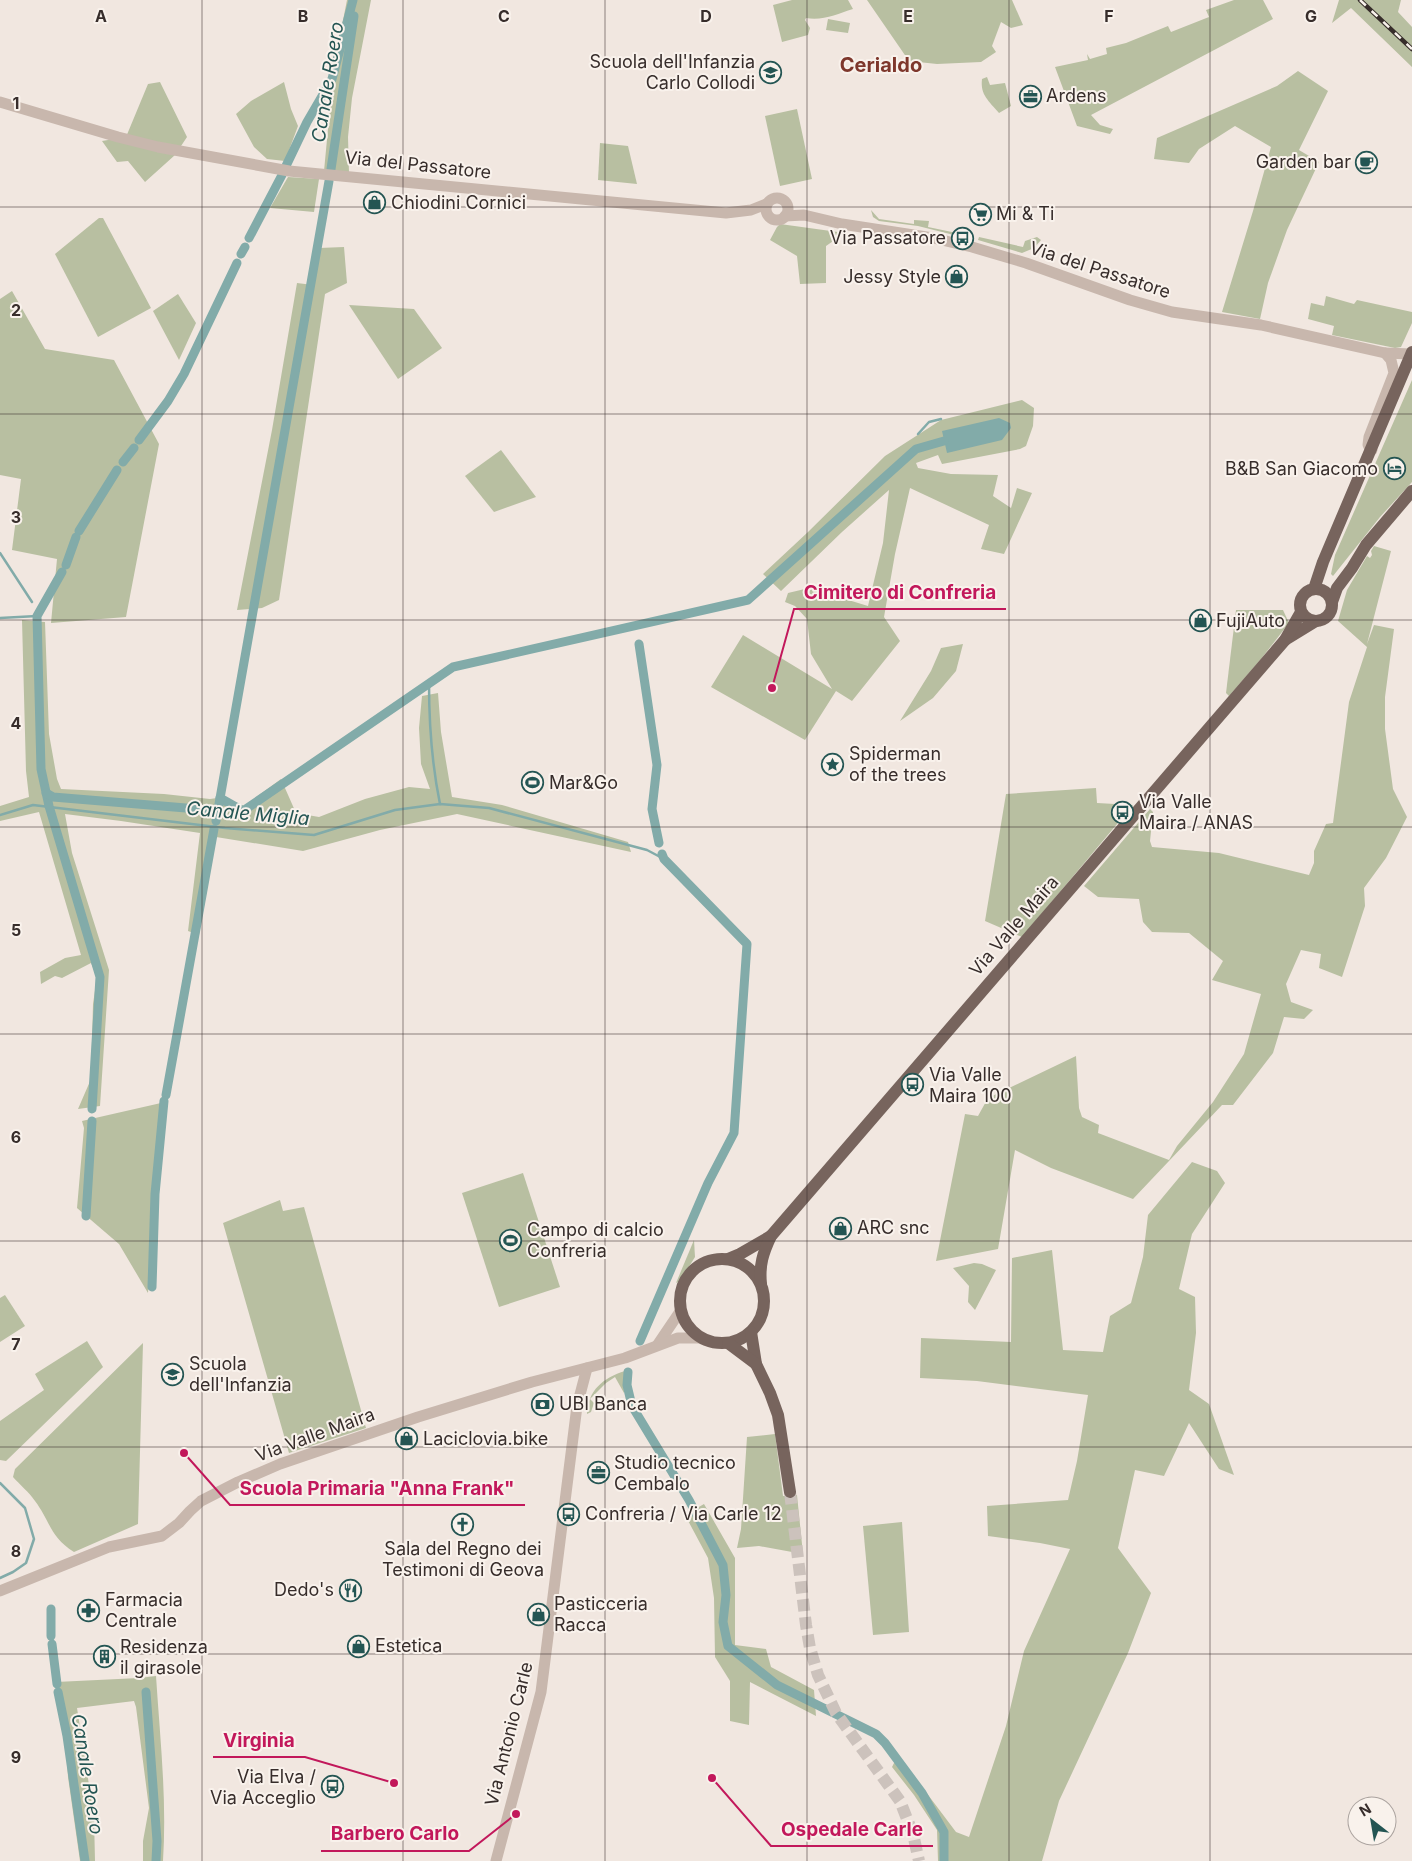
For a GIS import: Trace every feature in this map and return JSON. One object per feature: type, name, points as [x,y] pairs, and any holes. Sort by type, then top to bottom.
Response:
[{"type":"main road","points":[[1412,353],[1324,562],[1326,593],[1331,611],[1325,619],[1316,622],[1307,619],[1301,612],[1300,603],[1304,594],[1326,593],[1352,568],[1366,545],[1412,491]]},
{"type":"main road","name":"Via Valle Maira","points":[[761,1284],[760,1260],[771,1236],[1285,640],[1301,612]]},
{"type":"main road","name":"Via Valle Maira","points":[[1285,640],[1316,622]]},
{"type":"main road","name":"Via Valle Maira","points":[[728,1259],[771,1236]]},
{"type":"main road","points":[[728,1259],[742,1264],[753,1272],[761,1284],[764,1294],[764,1308],[760,1320],[751,1332],[740,1339],[728,1343],[710,1342],[692,1331],[685,1321],[680,1300],[682,1289],[693,1271],[711,1260],[728,1259]]},
{"type":"main road","points":[[751,1332],[756,1364],[778,1415],[790,1492]]},
{"type":"main road","points":[[728,1343],[756,1364]]},
{"type":"street","name":"Via del Passatore","points":[[0,102],[158,147],[289,171],[726,213],[751,210],[766,204]]},
{"type":"street","points":[[776,198],[783,200],[786,211],[775,220],[768,216],[765,211],[766,204],[776,198]]},
{"type":"street","name":"Via del Passatore","points":[[751,210],[768,216]]},
{"type":"street","name":"Via del Passatore","points":[[786,211],[842,224],[933,238],[978,249],[1026,263],[1130,300],[1172,312],[1261,325],[1385,353],[1412,353]]},
{"type":"street","points":[[1372,450],[1368,445],[1369,437],[1394,373],[1391,360],[1385,353]]},
{"type":"street","points":[[658,1344],[681,1310]]},
{"type":"street","name":"Via Valle Maira","points":[[0,1591],[109,1547],[162,1536],[179,1523],[195,1506],[258,1473],[418,1417],[532,1382],[625,1358],[678,1338],[701,1338]]},
{"type":"street","name":"Via Antonio Carle","points":[[496,1861],[541,1692],[577,1406],[587,1368]]},
{"type":"street","name":"Via Antonio Carle","points":[[574,1372],[577,1406]]},
{"type":"green space","points":[[347,0],[371,0],[352,98],[348,137],[349,173],[324,171],[334,66]]},
{"type":"green space","points":[[792,0],[848,0],[853,9],[824,18],[806,18],[805,20],[810,28],[808,35],[782,42],[773,5]]},
{"type":"green space","points":[[867,0],[1012,0],[1023,25],[1011,28],[1001,22],[992,46],[996,52],[981,62],[937,64],[909,61]]},
{"type":"green space","points":[[1234,0],[1263,0],[1273,19],[1091,115],[1100,125],[1113,129],[1110,134],[1077,126],[1055,67],[1088,60],[1087,54],[1090,59],[1107,54],[1106,48],[1126,43],[1168,26],[1171,32],[1209,17],[1206,10]]},
{"type":"green space","points":[[1339,0],[1401,0],[1398,12],[1412,27],[1412,67],[1351,8],[1332,23]]},
{"type":"green space","points":[[828,19],[850,23],[848,33],[826,30]]},
{"type":"green space","points":[[1298,71],[1328,91],[1299,150],[1319,162],[1287,230],[1268,283],[1260,319],[1222,312],[1271,147],[1235,126],[1199,149],[1189,163],[1154,159],[1157,138],[1277,86]]},
{"type":"green space","points":[[987,77],[990,85],[1005,83],[1011,106],[999,113],[986,98],[982,89],[982,79]]},
{"type":"green space","points":[[160,82],[187,137],[175,155],[145,182],[128,161],[117,162],[102,141],[126,137],[148,84]]},
{"type":"green space","points":[[284,82],[291,109],[298,126],[285,161],[267,159],[254,147],[236,114],[251,101]]},
{"type":"green space","points":[[797,109],[812,179],[780,186],[765,116]]},
{"type":"green space","points":[[600,143],[628,146],[637,184],[598,180]]},
{"type":"green space","points":[[288,177],[319,179],[314,212],[270,208]]},
{"type":"green space","points":[[871,210],[879,219],[914,224],[914,220],[929,221],[928,227],[971,236],[970,239],[918,226],[879,221],[873,217]]},
{"type":"green space","points":[[99,218],[103,218],[151,308],[98,337],[55,254]]},
{"type":"green space","points":[[780,224],[838,232],[839,237],[826,246],[826,283],[800,284],[797,256],[770,240]]},
{"type":"green space","points":[[979,237],[1023,247],[1025,241],[1037,237],[1041,240],[1034,248],[1022,253],[978,240]]},
{"type":"green space","points":[[344,247],[347,283],[325,294],[279,600],[262,608],[237,610],[272,430],[297,283],[313,285],[319,248]]},
{"type":"green space","points":[[12,291],[45,349],[114,360],[159,444],[126,617],[51,623],[57,559],[12,550],[21,479],[0,475],[0,299]]},
{"type":"green space","points":[[178,294],[196,323],[179,360],[153,311]]},
{"type":"green space","points":[[1326,296],[1354,304],[1357,300],[1412,312],[1412,323],[1401,347],[1395,348],[1332,335],[1334,326],[1308,319],[1311,303],[1324,306]]},
{"type":"green space","points":[[349,305],[414,309],[442,348],[398,379]]},
{"type":"green space","points":[[1412,380],[1412,482],[1380,517],[1333,576],[1331,574],[1335,555]]},
{"type":"green space","points":[[1022,400],[1034,408],[1033,426],[1026,446],[1020,449],[942,464],[938,455],[916,463],[918,468],[951,474],[998,475],[993,496],[1011,508],[1017,488],[1032,493],[1004,554],[981,549],[989,525],[910,488],[895,554],[884,617],[900,641],[852,701],[836,691],[805,740],[711,687],[743,635],[832,689],[811,654],[807,619],[795,606],[785,602],[788,593],[809,588],[868,606],[883,543],[889,490],[781,591],[763,574],[885,456],[941,420]]},
{"type":"green space","points":[[501,450],[536,497],[494,512],[465,476]]},
{"type":"green space","points":[[1374,546],[1391,551],[1367,644],[1374,625],[1394,629],[1385,697],[1385,729],[1393,789],[1407,817],[1386,858],[1364,888],[1365,906],[1342,977],[1319,968],[1321,954],[1301,950],[1286,984],[1291,1002],[1313,1010],[1304,1019],[1284,1017],[1273,1053],[1233,1105],[1222,1105],[1133,1199],[1051,1168],[1015,1150],[998,1249],[936,1261],[965,1114],[978,1116],[988,1098],[1076,1056],[1079,1108],[1082,1117],[1099,1125],[1098,1133],[1169,1160],[1177,1146],[1213,1102],[1244,1054],[1261,994],[1212,980],[1223,961],[1189,933],[1152,932],[1143,922],[1139,899],[1098,897],[1084,886],[1150,809],[1153,812],[1150,841],[1152,847],[1219,853],[1309,875],[1314,863],[1314,851],[1326,824],[1333,823],[1349,702],[1367,647],[1338,621],[1347,590],[1367,556],[1370,558],[1372,555],[1371,551]]},
{"type":"green space","points":[[1236,610],[1283,610],[1289,623],[1229,696],[1226,693]]},
{"type":"green space","points":[[22,620],[45,622],[49,734],[57,779],[61,789],[164,794],[210,799],[224,797],[244,806],[281,779],[296,813],[319,817],[365,799],[409,787],[430,789],[421,764],[419,728],[422,696],[438,693],[441,732],[452,797],[502,805],[628,842],[631,852],[457,814],[380,830],[303,851],[216,837],[199,935],[188,931],[200,833],[65,814],[72,853],[109,970],[100,1106],[78,1109],[91,1079],[93,1004],[97,977],[91,963],[62,978],[55,976],[41,984],[40,972],[65,958],[81,955],[39,812],[0,821],[0,806],[29,797],[26,771]]},
{"type":"green space","points":[[963,644],[956,671],[933,698],[900,721],[931,671],[941,648]]},
{"type":"green space","points":[[1096,788],[1097,803],[1133,805],[1022,937],[985,921],[1006,794]]},
{"type":"green space","points":[[161,1103],[148,1293],[119,1244],[77,1208],[84,1128],[82,1121]]},
{"type":"green space","points":[[1192,1162],[1217,1171],[1225,1183],[1192,1234],[1179,1289],[1195,1297],[1196,1333],[1189,1390],[1209,1404],[1234,1475],[1219,1469],[1189,1423],[1164,1476],[1135,1470],[1118,1548],[1151,1593],[1128,1653],[1059,1801],[1042,1861],[938,1861],[937,1830],[914,1795],[892,1767],[898,1755],[956,1832],[969,1837],[1006,1726],[1024,1651],[1070,1549],[988,1536],[987,1506],[1068,1500],[1077,1461],[1088,1395],[977,1381],[920,1378],[921,1338],[1011,1342],[1012,1258],[1052,1250],[1063,1350],[1103,1352],[1110,1316],[1131,1303],[1143,1257],[1148,1215]]},
{"type":"green space","name":"Campo di calcio Confreria","points":[[523,1173],[560,1287],[499,1307],[462,1193]]},
{"type":"green space","points":[[280,1200],[283,1211],[304,1207],[366,1428],[289,1453],[223,1223]]},
{"type":"green space","points":[[694,1240],[695,1257],[680,1281],[676,1283]]},
{"type":"green space","points":[[974,1263],[996,1270],[975,1310],[968,1302],[969,1286],[953,1268]]},
{"type":"green space","points":[[5,1295],[25,1326],[0,1342],[0,1298]]},
{"type":"green space","points":[[87,1341],[103,1367],[6,1461],[0,1460],[0,1421],[44,1390],[35,1374]]},
{"type":"green space","points":[[143,1343],[138,1524],[74,1552],[55,1535],[33,1498],[13,1477],[15,1469]]},
{"type":"green space","points":[[625,1371],[624,1393],[615,1377],[590,1399],[598,1386],[604,1381]]},
{"type":"green space","points":[[590,1399],[594,1403],[591,1412],[587,1414],[588,1406]]},
{"type":"green space","points":[[775,1434],[783,1496],[797,1495],[803,1554],[759,1546],[737,1548],[741,1529],[747,1437]]},
{"type":"green space","points":[[704,1504],[735,1558],[735,1645],[766,1649],[771,1667],[814,1690],[816,1716],[750,1682],[749,1725],[730,1721],[730,1681],[715,1657],[714,1598],[708,1558],[685,1515]]},
{"type":"green space","points":[[902,1522],[909,1632],[873,1635],[863,1526]]},
{"type":"green space","points":[[156,1676],[164,1792],[163,1861],[143,1861],[143,1841],[149,1808],[134,1701],[77,1708],[94,1817],[95,1861],[80,1861],[68,1777],[65,1731],[56,1682]]},
{"type":"water","points":[[999,418],[1010,423],[1011,428],[1002,440],[947,453],[942,431]]},
{"type":"waterway","points":[[286,166],[307,122],[332,79],[353,0]]},
{"type":"waterway","name":"Canale Roero","points":[[331,169],[354,16]]},
{"type":"waterway","points":[[249,238],[282,175]]},
{"type":"waterway","points":[[216,821],[329,181]]},
{"type":"waterway","points":[[241,254],[245,247]]},
{"type":"waterway","points":[[139,440],[168,401],[184,374],[237,263]]},
{"type":"waterway","points":[[918,434],[929,422],[941,419]]},
{"type":"waterway","points":[[220,798],[243,811],[453,667],[748,600],[916,449],[944,441]]},
{"type":"waterway","points":[[123,462],[134,448]]},
{"type":"waterway","points":[[79,531],[117,470]]},
{"type":"waterway","points":[[66,565],[76,537]]},
{"type":"waterway","points":[[0,553],[32,602]]},
{"type":"waterway","points":[[62,572],[37,616],[41,769],[49,806],[100,977],[92,1109]]},
{"type":"waterway","points":[[0,618],[37,616]]},
{"type":"waterway","points":[[639,644],[657,765],[652,809],[659,843]]},
{"type":"waterway","points":[[429,683],[432,744],[440,804]]},
{"type":"waterway","points":[[46,793],[53,797],[210,810]]},
{"type":"waterway","name":"Canale Miglia","points":[[0,815],[33,805],[225,828],[314,835],[395,810],[440,804],[489,808],[647,850],[664,859]]},
{"type":"waterway","points":[[166,1095],[214,829]]},
{"type":"waterway","points":[[640,1341],[708,1183],[734,1133],[747,944],[664,859],[662,854]]},
{"type":"waterway","points":[[152,1287],[155,1194],[164,1101]]},
{"type":"waterway","points":[[86,1216],[92,1121]]},
{"type":"waterway","points":[[628,1372],[627,1385],[632,1406],[689,1500],[723,1565],[726,1595],[723,1622],[728,1646],[777,1685],[876,1734],[885,1743],[922,1793],[944,1832],[944,1861]]},
{"type":"waterway","points":[[0,1483],[25,1508],[34,1539],[26,1563],[0,1578]]},
{"type":"waterway","points":[[51,1609],[51,1636]]},
{"type":"waterway","points":[[52,1644],[57,1684]]},
{"type":"waterway","name":"Canale Roero","points":[[58,1692],[67,1736],[85,1861]]},
{"type":"waterway","points":[[146,1692],[157,1841],[156,1861]]},
{"type":"tunnel","points":[[790,1492],[806,1625],[818,1675],[836,1713],[900,1801],[913,1834],[919,1861]]},
{"type":"railway","points":[[1360,0],[1412,49]]},
{"type":"place","name":"Scuola dell'Infanzia Carlo Collodi","points":[[771,72]]},
{"type":"place","name":"Ardens","points":[[1030,96]]},
{"type":"place","name":"Garden bar","points":[[1367,162]]},
{"type":"place","name":"Chiodini Cornici","points":[[375,203]]},
{"type":"place","name":"Mi & Ti","points":[[980,214]]},
{"type":"place","name":"Via Passatore","points":[[962,238]]},
{"type":"place","name":"Jessy Style","points":[[957,277]]},
{"type":"place","name":"B&B San Giacomo","points":[[1394,469]]},
{"type":"place","name":"FujiAuto","points":[[1200,621]]},
{"type":"place","name":"Cimitero di Confreria","points":[[772,688]]},
{"type":"place","name":"Spiderman of the trees","points":[[833,764]]},
{"type":"place","name":"Mar&Go","points":[[533,783]]},
{"type":"place","name":"Via Valle Maira / ANAS","points":[[1123,812]]},
{"type":"place","name":"Via Valle Maira 100","points":[[913,1085]]},
{"type":"place","name":"ARC snc","points":[[841,1228]]},
{"type":"place","name":"Campo di calcio Confreria","points":[[511,1240]]},
{"type":"place","name":"Scuola dell'Infanzia","points":[[173,1374]]},
{"type":"place","name":"UBI Banca","points":[[543,1404]]},
{"type":"place","name":"Laciclovia.bike","points":[[407,1439]]},
{"type":"place","name":"Scuola Primaria \"Anna Frank\"","points":[[184,1453]]},
{"type":"place","name":"Studio tecnico Cembalo","points":[[598,1473]]},
{"type":"place","name":"Confreria / Via Carle 12","points":[[569,1514]]},
{"type":"place","name":"Sala del Regno dei Testimoni di Geova","points":[[463,1524]]},
{"type":"place","name":"Dedo's","points":[[350,1590]]},
{"type":"place","name":"Farmacia Centrale","points":[[89,1610]]},
{"type":"place","name":"Pasticceria Racca","points":[[538,1614]]},
{"type":"place","name":"Estetica","points":[[359,1646]]},
{"type":"place","name":"Residenza il girasole","points":[[104,1657]]},
{"type":"place","name":"Ospedale Carle","points":[[712,1778]]},
{"type":"place","name":"Virginia","points":[[394,1783]]},
{"type":"place","name":"Via Elva / Via Acceglio","points":[[332,1787]]},
{"type":"place","name":"Barbero Carlo","points":[[516,1814]]},
{"type":"district","name":"Cerialdo","points":[[881,65]]}]
